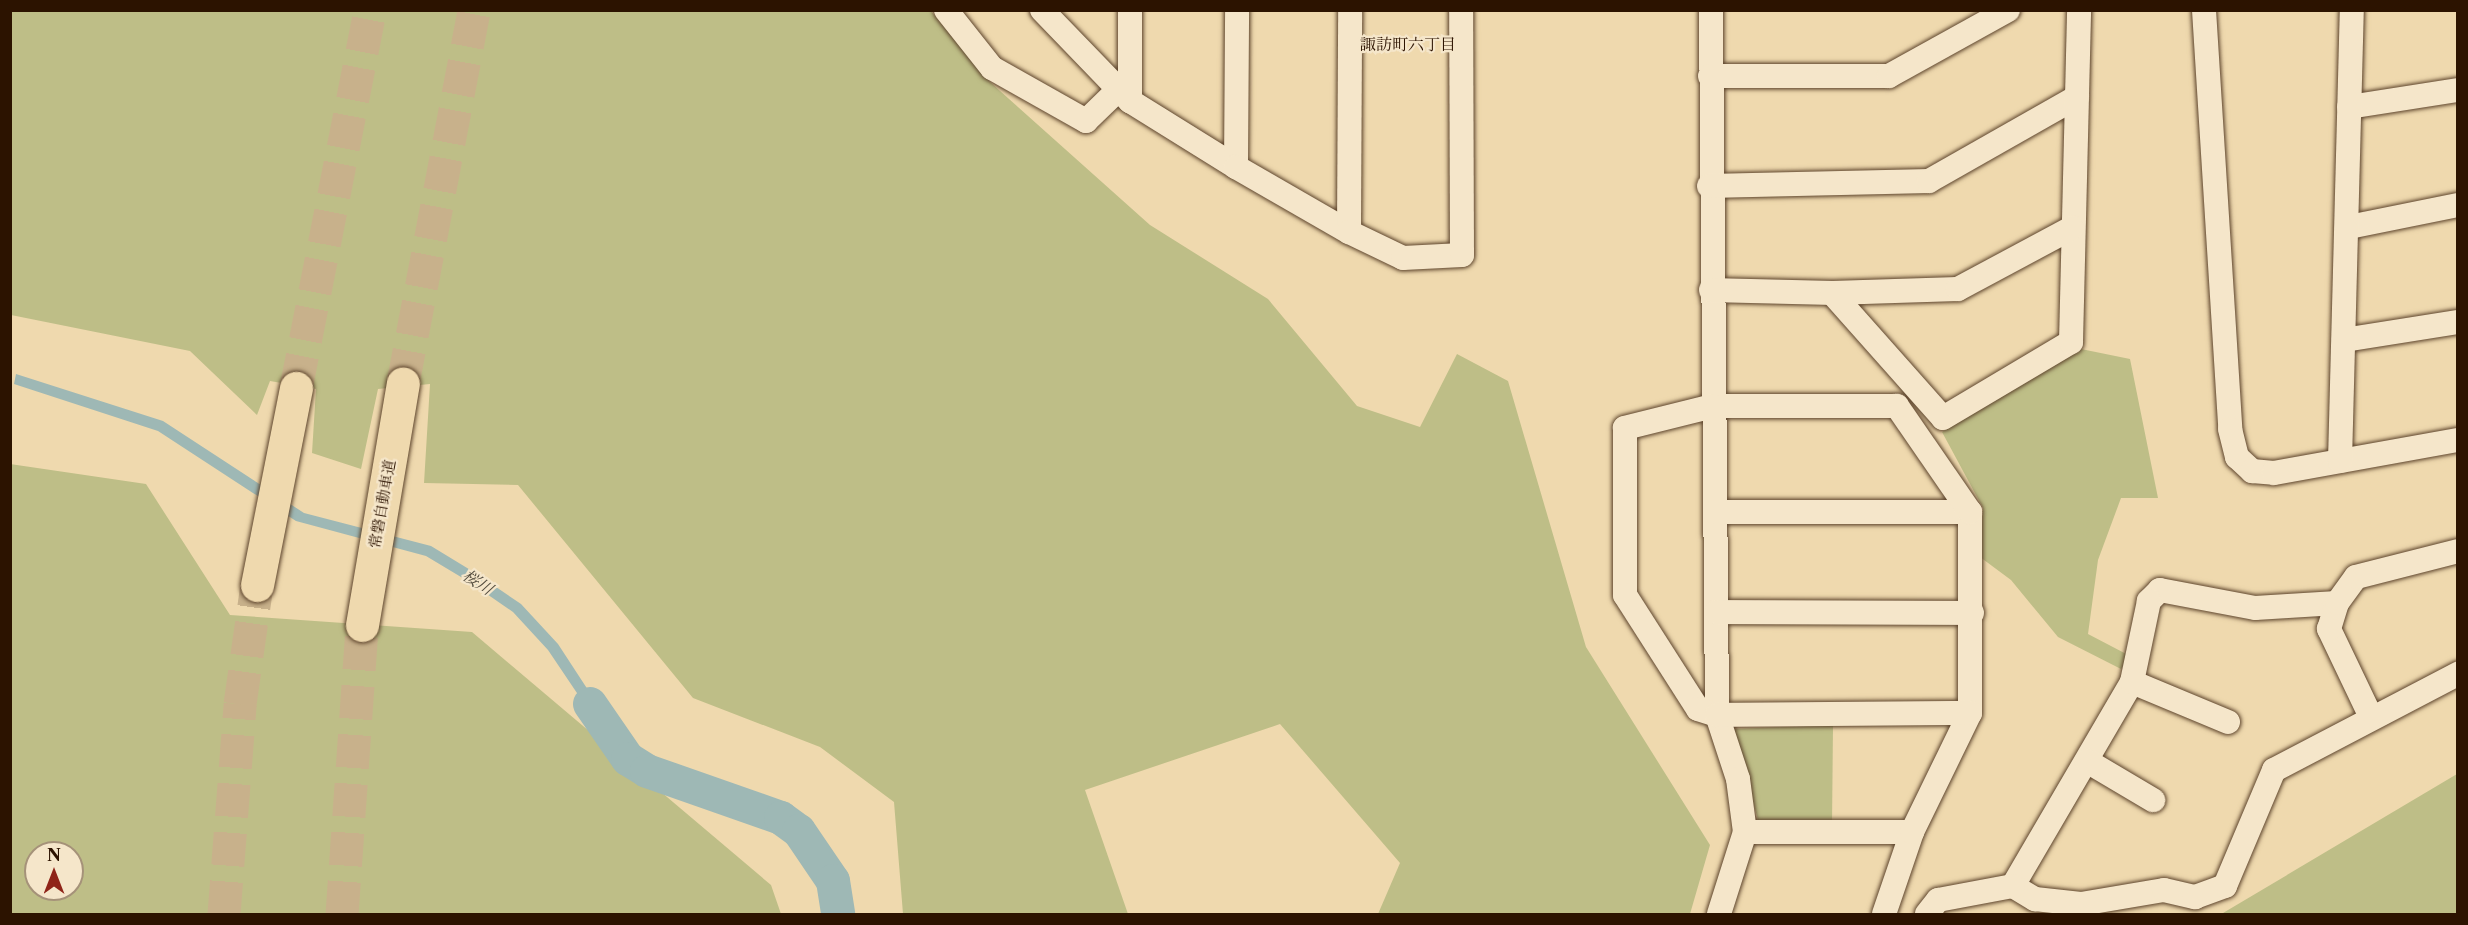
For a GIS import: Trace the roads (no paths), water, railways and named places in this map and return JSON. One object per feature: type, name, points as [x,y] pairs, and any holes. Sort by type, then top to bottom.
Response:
[{"type":"highway","name":"常磐自動車道","points":[[364,614],[402,392]]},
{"type":"highway","points":[[259,573],[294,395]]},
{"type":"street","points":[[946,10],[992,68],[1086,121],[1124,96]]},
{"type":"street","points":[[1042,10],[1124,96],[1236,167],[1349,232],[1403,258],[1462,255],[1461,10]]},
{"type":"street","points":[[1124,96],[1130,10]]},
{"type":"street","points":[[1236,167],[1237,10]]},
{"type":"street","points":[[1349,232],[1350,10]]},
{"type":"street","points":[[1710,10],[1709,186],[1717,715],[1738,778],[1745,832],[1719,915]]},
{"type":"street","points":[[1710,76],[1888,76],[2008,10]]},
{"type":"street","points":[[1832,293],[1943,418],[2071,342],[2079,10]]},
{"type":"street","points":[[2204,10],[2230,429],[2237,457],[2252,471],[2274,473],[2457,440]]},
{"type":"street","points":[[2340,461],[2349,226],[2352,10]]},
{"type":"street","points":[[2349,107],[2457,90]]},
{"type":"street","points":[[1709,186],[1929,181],[2077,97]]},
{"type":"street","points":[[2349,226],[2457,205]]},
{"type":"street","points":[[1711,290],[1832,293],[1958,289],[2072,228]]},
{"type":"street","points":[[2344,340],[2457,322]]},
{"type":"street","points":[[1884,915],[1912,832],[1970,713],[1972,613],[1970,512],[1897,406],[1713,406],[1625,428],[1625,595],[1698,709],[1717,715],[1970,713]]},
{"type":"street","points":[[1715,512],[1970,512]]},
{"type":"street","points":[[2371,717],[2329,629],[2337,603],[2356,577],[2457,551]]},
{"type":"street","points":[[2013,886],[2132,682],[2149,601],[2160,590],[2255,608],[2337,603]]},
{"type":"street","points":[[1717,612],[1972,613]]},
{"type":"street","points":[[1927,915],[1938,900],[2013,886],[2035,899],[2081,904],[2164,890],[2195,897],[2225,886],[2274,770],[2371,717],[2457,674]]},
{"type":"street","points":[[2132,682],[2228,722]]},
{"type":"street","points":[[2087,761],[2153,800]]},
{"type":"street","points":[[1745,832],[1912,832]]},
{"type":"water","points":[[16,374],[163,421],[304,513],[431,546],[521,604],[558,644],[620,739],[614,748],[548,650],[513,612],[471,583],[426,556],[296,521],[158,431],[14,384]]},
{"type":"waterway","name":"桜川","points":[[590,704],[628,759],[647,771],[781,818],[799,831],[833,881],[838,914]]},
{"type":"tunnel","points":[[296,388],[370,10]]},
{"type":"tunnel","points":[[403,383],[474,10]]},
{"type":"tunnel","points":[[224,914],[240,704],[257,585]]},
{"type":"tunnel","points":[[342,914],[362,625]]},
{"type":"district","name":"諏訪町六丁目","points":[[1408,44]]}]
